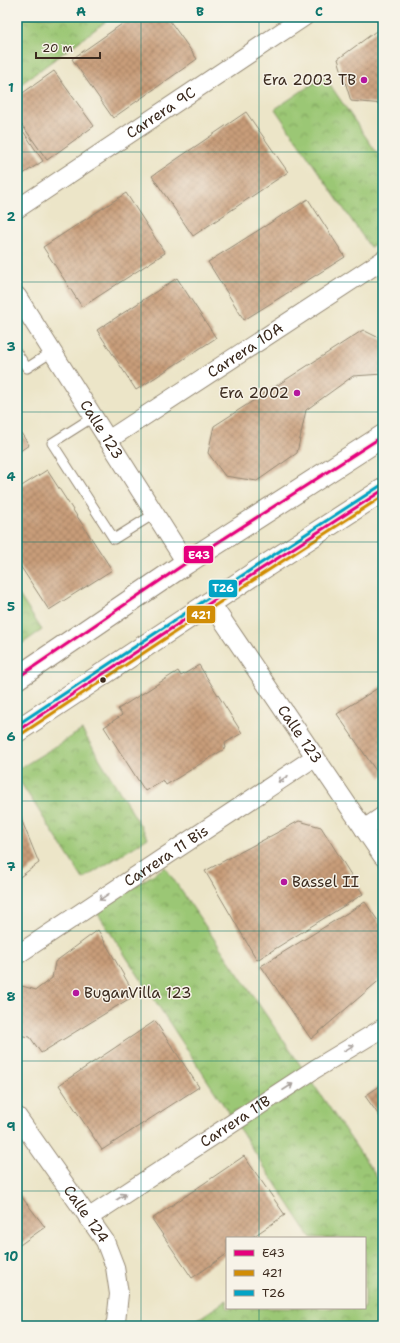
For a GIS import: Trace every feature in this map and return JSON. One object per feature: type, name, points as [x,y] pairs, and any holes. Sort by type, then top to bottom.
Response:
[{"type":"main road","points":[[17,678],[186,564],[383,436]]},
{"type":"main road","points":[[17,731],[214,605],[383,490]]},
{"type":"street","name":"Carrera 9C","points":[[17,209],[304,17]]},
{"type":"street","name":"Carrera 10A","points":[[108,440],[383,260]]},
{"type":"street","name":"Calle 123","points":[[17,296],[186,564]]},
{"type":"street","name":"Calle 123","points":[[214,605],[383,857]]},
{"type":"street","name":"Carrera 11 Bis","points":[[17,955],[315,757]]},
{"type":"street","points":[[364,829],[383,816]]},
{"type":"street","name":"Carrera 11B","points":[[88,1218],[315,1069],[383,1028]]},
{"type":"street","name":"Calle 124","points":[[17,1116],[105,1241],[115,1267],[119,1294],[114,1326]]},
{"type":"lane","points":[[17,353],[27,368],[52,352]]},
{"type":"lane","points":[[93,417],[52,443],[114,539],[154,514]]},
{"type":"green space","points":[[17,17],[112,17],[17,87]]},
{"type":"green space","points":[[324,76],[383,162],[383,239],[370,247],[275,109]]},
{"type":"green space","points":[[17,592],[42,630],[17,647]]},
{"type":"green space","points":[[82,730],[148,838],[83,879],[17,777],[17,770]]},
{"type":"green space","points":[[165,867],[383,1186],[383,1326],[189,1326],[226,1301],[226,1309],[366,1309],[366,1237],[310,1237],[96,911]]},
{"type":"building","points":[[132,17],[167,17],[197,59],[113,118],[72,59]]},
{"type":"building","name":"Era 2003 TB","points":[[383,26],[383,104],[351,101],[338,59]]},
{"type":"building","points":[[54,71],[94,126],[47,160],[17,118],[17,97]]},
{"type":"building","points":[[246,112],[288,172],[193,236],[152,176]]},
{"type":"building","points":[[17,122],[43,161],[17,178]]},
{"type":"building","points":[[126,193],[165,253],[82,307],[43,247]]},
{"type":"building","points":[[308,199],[345,257],[244,320],[208,262]]},
{"type":"building","points":[[177,278],[216,338],[136,390],[97,330]]},
{"type":"building","name":"Era 2002","points":[[363,330],[383,340],[383,374],[353,376],[306,410],[297,453],[257,481],[225,476],[208,453],[214,426]]},
{"type":"building","points":[[17,427],[29,445],[17,453]]},
{"type":"building","points":[[47,470],[112,570],[49,610],[17,561],[17,489]]},
{"type":"building","points":[[199,665],[242,733],[225,743],[226,748],[166,785],[163,780],[145,791],[104,727],[122,715],[118,709],[178,671],[181,676]]},
{"type":"building","points":[[381,686],[383,688],[383,776],[381,778],[337,714]]},
{"type":"building","points":[[17,809],[39,863],[17,879]]},
{"type":"building","name":"Bassel II","points":[[299,821],[321,827],[363,894],[257,960],[205,871]]},
{"type":"building","points":[[365,902],[383,928],[383,977],[311,1039],[261,966]]},
{"type":"building","name":"BuganVilla 123","points":[[98,930],[135,995],[41,1053],[30,1037],[17,1035],[17,996],[22,986],[36,990],[52,978],[55,962]]},
{"type":"building","points":[[155,1021],[199,1087],[102,1150],[59,1085]]},
{"type":"building","points":[[383,1084],[383,1121],[365,1096]]},
{"type":"building","points":[[244,1156],[285,1215],[252,1237],[226,1237],[226,1255],[192,1278],[152,1219]]},
{"type":"building","points":[[17,1191],[45,1227],[17,1247]]},
{"type":"transit line","name":"E43","points":[[17,678],[186,563],[383,436]]},
{"type":"transit line","name":"T26","points":[[17,725],[380,486]]},
{"type":"transit line","name":"E43","points":[[17,731],[383,490]]},
{"type":"transit line","name":"421","points":[[20,735],[383,496]]},
{"type":"place","name":"Era 2003 TB","points":[[364,80]]},
{"type":"place","name":"Era 2002","points":[[297,393]]},
{"type":"place","name":"Bassel II","points":[[284,882]]},
{"type":"place","name":"BuganVilla 123","points":[[76,993]]}]
